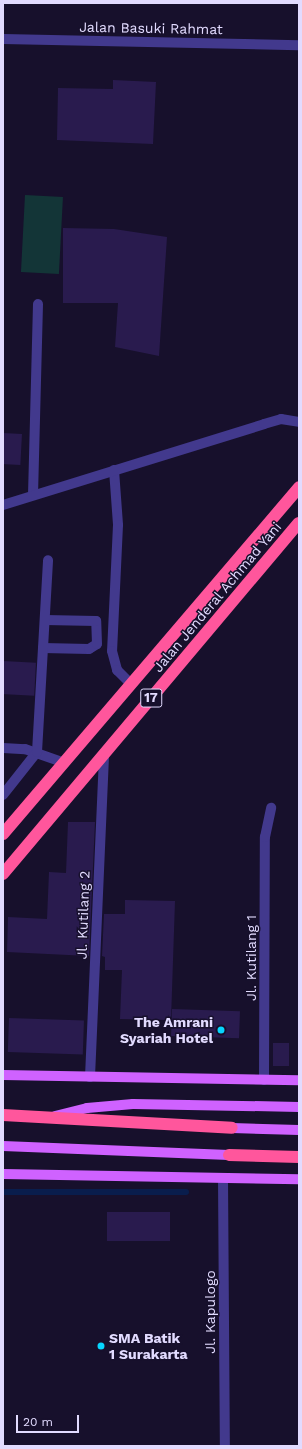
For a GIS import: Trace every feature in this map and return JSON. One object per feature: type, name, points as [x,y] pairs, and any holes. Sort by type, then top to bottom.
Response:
[{"type":"highway","name":"Jalan Jenderal Achmad Yani","points":[[3,834],[65,763],[129,682],[299,487]]},
{"type":"highway","name":"Jalan Jenderal Achmad Yani","points":[[3,874],[299,523]]},
{"type":"highway","points":[[3,1115],[55,1116],[232,1128]]},
{"type":"highway","points":[[229,1156],[299,1157]]},
{"type":"main road","points":[[3,1076],[299,1080]]},
{"type":"main road","points":[[55,1116],[87,1108],[133,1104],[299,1107]]},
{"type":"main road","points":[[232,1128],[299,1130]]},
{"type":"main road","points":[[3,1146],[229,1156]]},
{"type":"main road","points":[[3,1174],[299,1179]]},
{"type":"street","name":"Jalan Basuki Rahmat","points":[[3,39],[299,45]]},
{"type":"street","points":[[33,495],[38,304]]},
{"type":"street","points":[[3,505],[281,419],[299,422]]},
{"type":"street","points":[[114,470],[118,525],[112,651],[118,670],[129,682]]},
{"type":"street","points":[[3,795],[37,752],[48,560]]},
{"type":"street","points":[[43,648],[88,649],[96,644],[96,621],[45,620]]},
{"type":"street","points":[[3,748],[37,752],[65,763]]},
{"type":"street","name":"Jl. Kutilang 2","points":[[90,1077],[104,754]]},
{"type":"street","name":"Jl. Kutilang 1","points":[[264,1080],[265,837],[271,808]]},
{"type":"street","name":"Jl. Kapulogo","points":[[224,1178],[225,1446]]},
{"type":"green space","points":[[25,195],[63,197],[59,274],[21,272]]},
{"type":"building","points":[[113,80],[156,82],[153,144],[57,140],[58,88],[113,89]]},
{"type":"building","points":[[63,228],[114,229],[167,237],[159,356],[115,347],[118,303],[63,303]]},
{"type":"building","points":[[3,433],[22,434],[20,465],[3,464]]},
{"type":"building","points":[[3,661],[36,663],[34,696],[3,694]]},
{"type":"building","points":[[68,822],[95,822],[89,956],[7,952],[8,917],[47,919],[49,872],[66,873]]},
{"type":"building","points":[[125,900],[175,901],[171,1020],[120,1019],[122,970],[105,970],[105,957],[102,956],[104,914],[125,914]]},
{"type":"building","points":[[172,1009],[240,1011],[239,1038],[171,1036]]},
{"type":"building","points":[[9,1018],[84,1021],[83,1055],[8,1052]]},
{"type":"building","points":[[273,1043],[289,1043],[289,1066],[273,1066]]},
{"type":"building","points":[[107,1212],[170,1212],[170,1241],[107,1241]]},
{"type":"waterway","points":[[3,1192],[186,1192]]},
{"type":"place","name":"The Amrani Syariah Hotel","points":[[221,1030]]},
{"type":"place","name":"SMA Batik 1 Surakarta","points":[[101,1346]]}]
